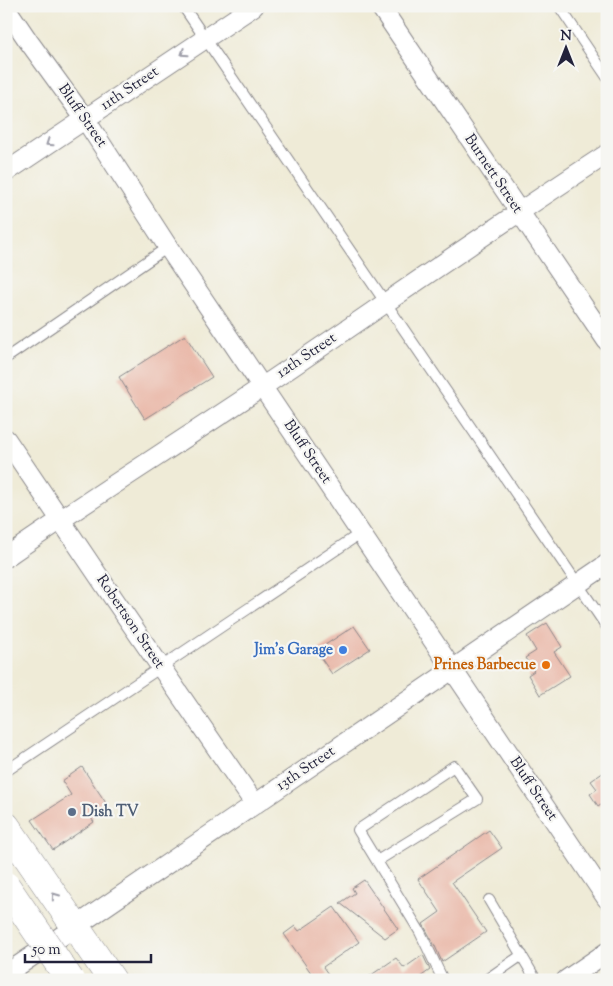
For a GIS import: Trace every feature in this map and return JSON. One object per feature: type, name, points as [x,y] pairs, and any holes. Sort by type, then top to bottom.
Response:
[{"type":"main road","points":[[6,826],[14,855],[75,926],[112,980]]},
{"type":"main road","points":[[6,886],[70,980]]},
{"type":"street","name":"11th Street","points":[[6,172],[254,6]]},
{"type":"street","name":"Burnett Street","points":[[380,6],[607,341]]},
{"type":"street","name":"Bluff Street","points":[[6,8],[85,119],[168,247],[607,899]]},
{"type":"street","name":"12th Street","points":[[6,557],[263,386],[519,211],[607,154]]},
{"type":"street","name":"Robertson Street","points":[[6,439],[255,804]]},
{"type":"street","name":"13th Street","points":[[6,974],[607,564]]},
{"type":"street","points":[[566,980],[607,952]]},
{"type":"lane","points":[[183,6],[607,627]]},
{"type":"lane","points":[[559,6],[607,77]]},
{"type":"lane","points":[[6,358],[168,247]]},
{"type":"lane","points":[[6,771],[361,533]]},
{"type":"lane","points":[[377,861],[476,799],[454,766],[358,830],[420,932],[443,980]]},
{"type":"lane","points":[[489,900],[536,980]]},
{"type":"lane","points":[[486,980],[522,955]]},
{"type":"building","points":[[185,335],[212,377],[145,419],[119,377]]},
{"type":"building","name":"Prines Barbecue","points":[[547,623],[562,647],[554,652],[570,676],[540,695],[528,675],[534,671],[525,658],[536,651],[527,636]]},
{"type":"building","name":"Jim's Garage","points":[[354,626],[370,649],[332,674],[316,651]]},
{"type":"building","name":"Dish TV","points":[[82,767],[108,806],[91,818],[94,822],[53,850],[32,820],[71,795],[62,781]]},
{"type":"building","points":[[607,770],[607,803],[605,801],[598,806],[590,794],[597,789],[591,781]]},
{"type":"building","points":[[489,830],[502,848],[452,882],[486,932],[442,962],[423,924],[440,912],[418,879]]},
{"type":"building","points":[[364,880],[398,929],[385,938],[340,903],[355,893],[352,888]]},
{"type":"building","points":[[334,907],[359,942],[323,967],[328,974],[320,980],[316,980],[284,934],[295,926],[299,931]]},
{"type":"building","points":[[423,955],[430,970],[416,980],[364,980],[396,958],[404,968]]},
{"type":"place","name":"Jim's Garage","points":[[343,650]]},
{"type":"place","name":"Prines Barbecue","points":[[546,665]]},
{"type":"place","name":"Dish TV","points":[[72,812]]}]
